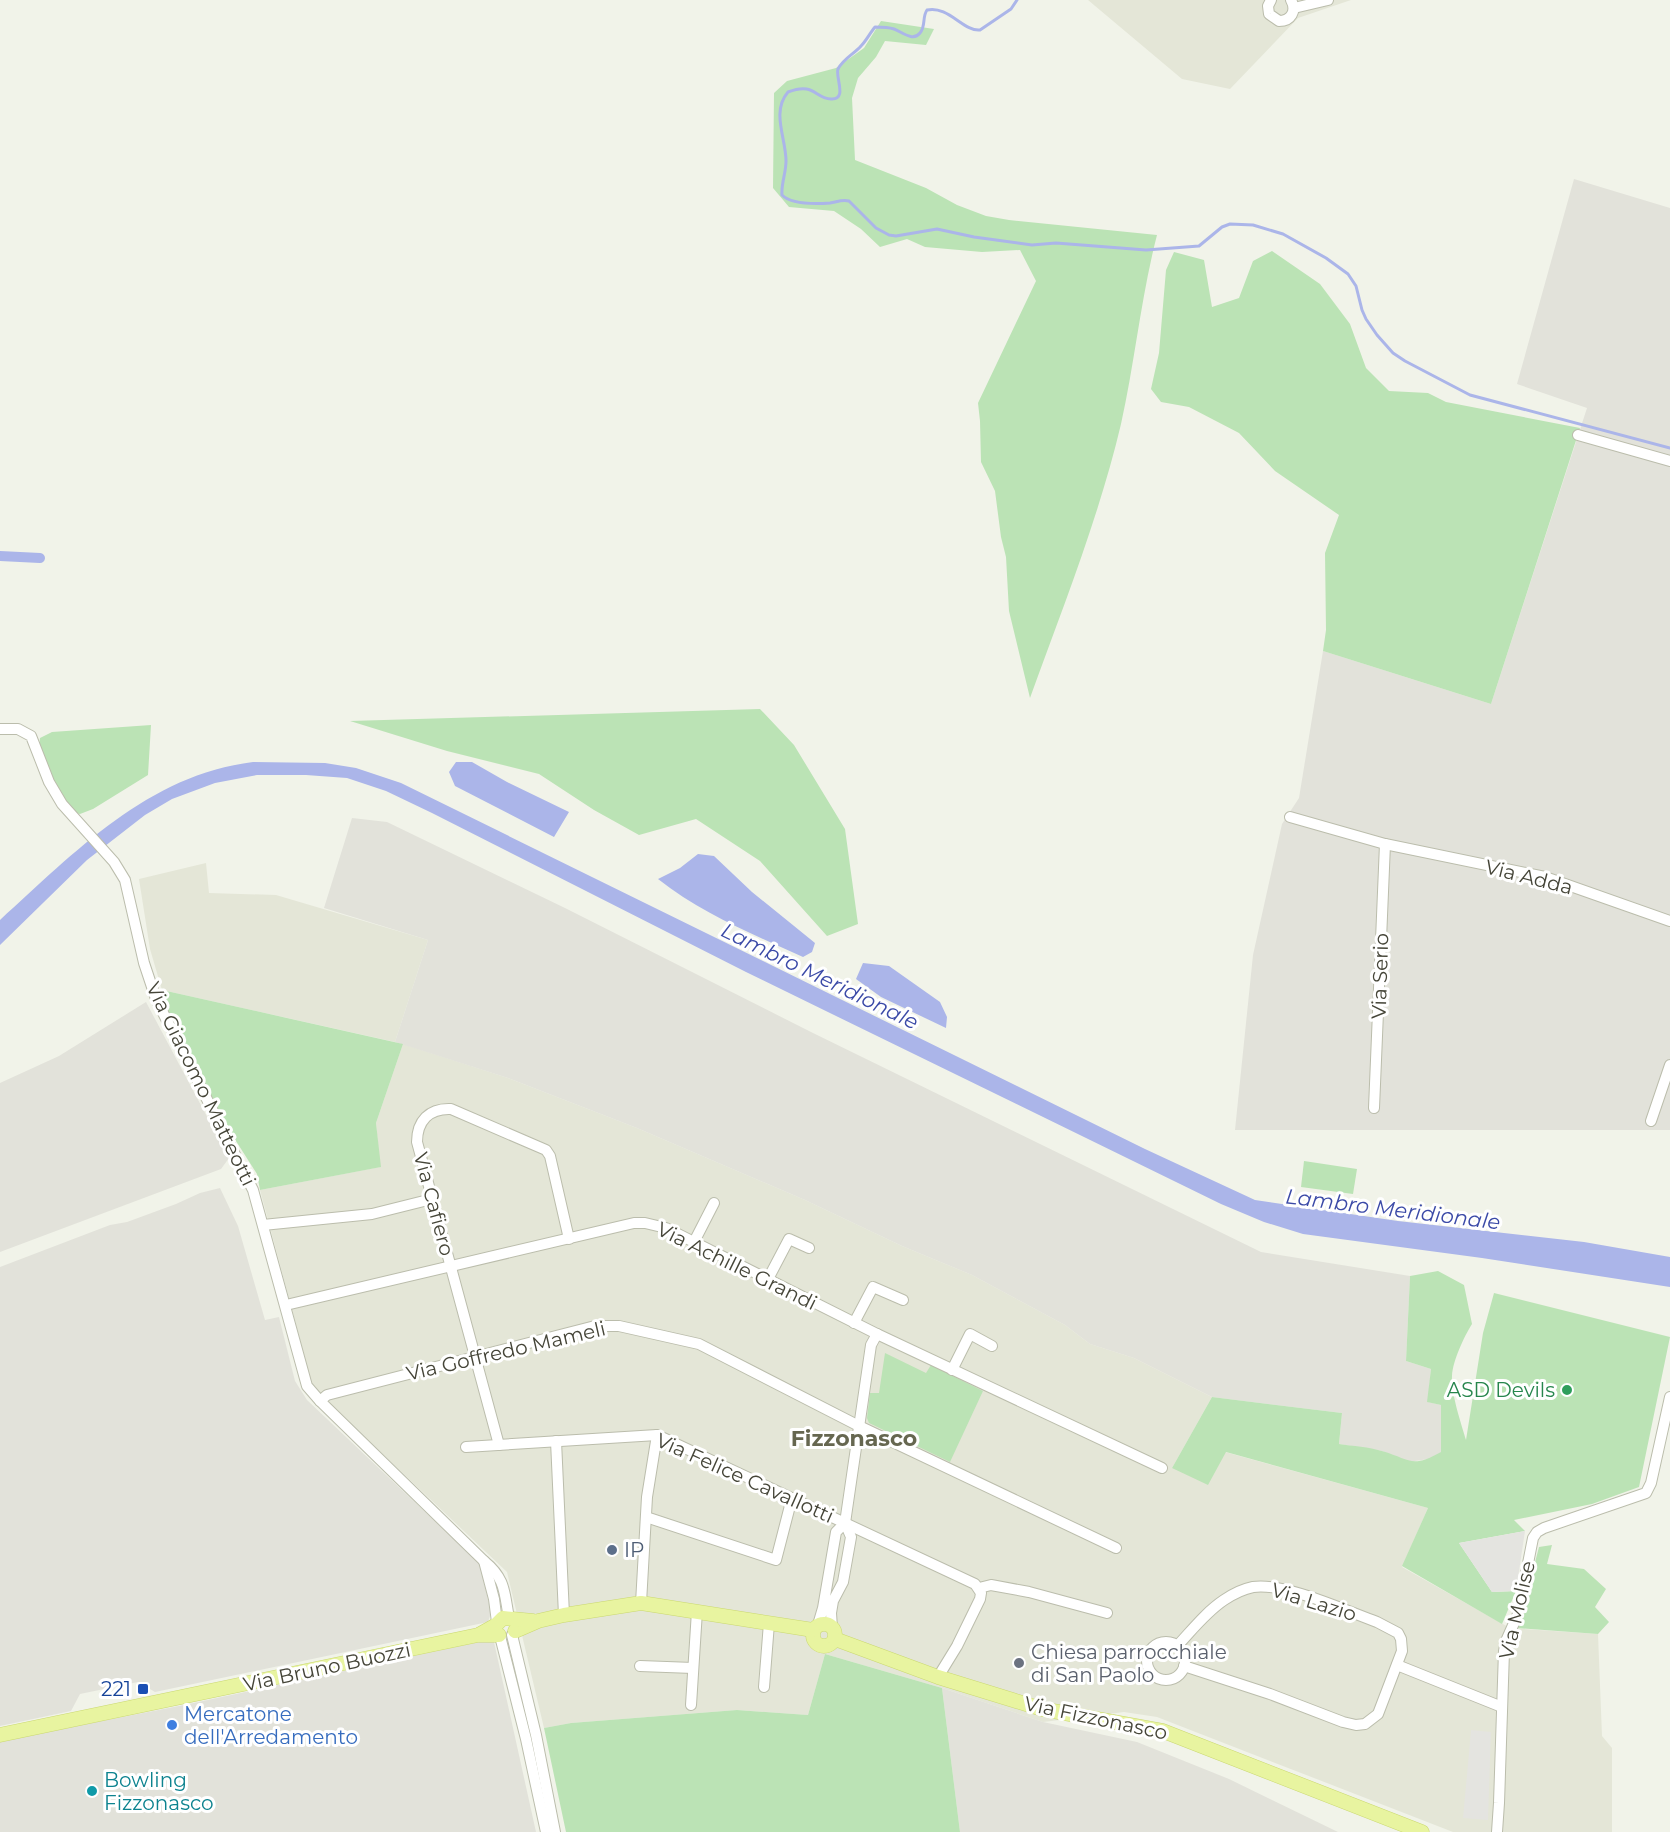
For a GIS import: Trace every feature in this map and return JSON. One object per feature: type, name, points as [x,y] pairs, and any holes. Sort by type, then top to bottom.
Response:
[{"type":"main road","name":"Via Fizzonasco","points":[[505,1628],[564,1615],[641,1604],[825,1630],[938,1677],[1042,1708],[1163,1731],[1422,1832]]},
{"type":"main road","name":"Via Bruno Buozzi","points":[[0,1735],[505,1628]]},
{"type":"street","points":[[1271,0],[1268,10],[1275,20],[1279,21],[1291,16],[1292,4],[1328,0]]},
{"type":"street","points":[[1578,435],[1670,461]]},
{"type":"street","name":"Via Giacomo Matteotti","points":[[0,729],[18,729],[31,736],[49,782],[62,804],[104,850],[125,880],[144,963],[156,999],[246,1172],[253,1190],[307,1386],[484,1561],[497,1571],[501,1580],[505,1628],[531,1737]]},
{"type":"street","name":"Via Adda","points":[[1290,817],[1385,844],[1545,877],[1670,921]]},
{"type":"street","name":"Via Serio","points":[[1374,1108],[1385,844]]},
{"type":"street","points":[[1651,1121],[1670,1065]]},
{"type":"street","name":"Via Cafiero","points":[[499,1445],[417,1142],[417,1133],[425,1116],[434,1110],[451,1109],[546,1150],[550,1156],[569,1239]]},
{"type":"street","points":[[263,1225],[372,1214],[432,1199]]},
{"type":"street","points":[[694,1242],[714,1203]]},
{"type":"street","name":"Via Achille Grandi","points":[[285,1305],[645,1223],[666,1228],[876,1334],[1162,1468]]},
{"type":"street","points":[[768,1279],[789,1239],[809,1248]]},
{"type":"street","points":[[854,1323],[873,1287],[903,1300]]},
{"type":"street","name":"Via Goffredo Mameli","points":[[320,1401],[327,1395],[475,1356],[595,1326],[619,1326],[699,1344],[859,1426],[1116,1548]]},
{"type":"street","points":[[825,1630],[833,1600],[843,1582],[851,1537],[845,1523],[872,1346],[876,1334]]},
{"type":"street","points":[[952,1370],[970,1334],[992,1346]]},
{"type":"street","name":"Via Molise","points":[[1497,1832],[1504,1651],[1518,1614],[1533,1538],[1544,1528],[1646,1493],[1651,1483],[1670,1396]]},
{"type":"street","points":[[641,1604],[649,1485],[657,1435]]},
{"type":"street","name":"Via Felice Cavallotti","points":[[466,1447],[657,1435],[975,1584],[979,1588]]},
{"type":"street","points":[[556,1442],[564,1615]]},
{"type":"street","points":[[646,1517],[776,1560],[792,1498]]},
{"type":"street","points":[[825,1630],[824,1608],[836,1532],[845,1523]]},
{"type":"street","points":[[938,1677],[957,1646],[980,1599],[979,1588],[991,1585],[1029,1592],[1107,1613]]},
{"type":"street","name":"Via Lazio","points":[[1178,1645],[1213,1608],[1225,1599],[1248,1588],[1270,1587],[1289,1590],[1391,1628],[1401,1639],[1402,1651],[1397,1665]]},
{"type":"street","points":[[691,1705],[697,1611]]},
{"type":"street","points":[[764,1687],[770,1623]]},
{"type":"street","points":[[1171,1642],[1178,1645],[1185,1658],[1181,1673],[1168,1680],[1154,1676],[1146,1663],[1150,1648],[1156,1644],[1171,1642]]},
{"type":"street","points":[[1184,1666],[1356,1725],[1372,1721],[1378,1714],[1397,1665],[1502,1707]]},
{"type":"street","points":[[640,1666],[693,1668]]},
{"type":"street","points":[[531,1737],[546,1832]]},
{"type":"street","points":[[531,1737],[555,1832]]},
{"type":"shaded area","points":[[1088,0],[1351,0],[1298,18],[1230,89],[1182,79]]},
{"type":"shaded area","points":[[1574,179],[1670,208],[1670,1130],[1235,1130],[1253,955],[1282,824],[1299,798],[1323,651],[1491,704],[1587,408],[1517,384]]},
{"type":"shaded area","points":[[352,818],[387,822],[1261,1252],[1410,1276],[1406,1361],[1431,1369],[1428,1402],[1441,1405],[1442,1452],[1429,1459],[1408,1462],[1382,1451],[1339,1444],[1342,1413],[1212,1397],[1134,1358],[1090,1344],[1065,1325],[972,1275],[902,1246],[805,1200],[637,1128],[508,1078],[395,1042],[428,940],[324,908]]},
{"type":"shaded area","points":[[206,863],[209,893],[276,895],[428,940],[395,1042],[162,990],[150,949],[139,879]]},
{"type":"shaded area","points":[[146,1002],[229,1158],[221,1169],[0,1252],[0,1083],[59,1056]]},
{"type":"shaded area","points":[[403,1044],[508,1078],[637,1128],[805,1200],[902,1246],[972,1275],[1065,1325],[1090,1344],[1134,1358],[1212,1397],[1172,1468],[1225,1452],[1428,1508],[1402,1567],[1510,1628],[1598,1634],[1602,1736],[1612,1748],[1612,1832],[1453,1832],[1157,1717],[1124,1712],[1043,1722],[942,1688],[825,1654],[808,1715],[737,1710],[571,1723],[544,1728],[507,1572],[313,1388],[260,1190],[380,1167],[376,1123]]},
{"type":"shaded area","points":[[220,1188],[238,1226],[265,1320],[279,1317],[295,1381],[307,1400],[480,1564],[491,1613],[488,1622],[155,1692],[138,1682],[80,1694],[71,1711],[0,1726],[0,1267],[110,1225],[127,1222],[200,1193]]},
{"type":"shaded area","points":[[1525,1531],[1516,1591],[1492,1592],[1459,1543]]},
{"type":"shaded area","points":[[489,1640],[494,1642],[536,1832],[0,1832],[0,1741],[184,1705]]},
{"type":"shaded area","points":[[942,1688],[1043,1722],[1137,1742],[1229,1779],[1338,1832],[960,1832]]},
{"type":"shaded area","points":[[1471,1730],[1491,1732],[1488,1820],[1463,1818]]},
{"type":"green space","points":[[881,21],[934,29],[926,45],[885,41],[876,57],[858,78],[852,98],[855,160],[926,188],[957,205],[986,216],[1157,235],[1126,400],[1112,459],[1080,562],[1030,698],[1009,611],[1006,557],[995,491],[981,462],[978,403],[1036,281],[1020,250],[982,252],[925,247],[907,239],[880,247],[861,229],[834,211],[789,207],[773,188],[774,93],[787,81],[836,68],[864,48]]},
{"type":"green space","points":[[1272,251],[1320,284],[1350,324],[1366,368],[1389,391],[1428,393],[1446,402],[1580,428],[1491,704],[1323,651],[1326,630],[1325,553],[1339,515],[1275,471],[1239,433],[1189,407],[1161,402],[1151,389],[1159,353],[1166,270],[1174,252],[1204,260],[1212,307],[1239,298],[1253,261]]},
{"type":"green space","points":[[760,709],[794,745],[845,829],[858,924],[827,936],[760,861],[696,819],[639,835],[594,810],[539,774],[447,751],[350,721]]},
{"type":"green space","points":[[151,725],[148,775],[93,809],[80,814],[72,812],[46,766],[40,747],[40,738],[52,732]]},
{"type":"green space","points":[[162,990],[403,1044],[376,1123],[381,1167],[260,1190],[257,1174],[215,1108],[182,1037],[163,1004]]},
{"type":"green space","points":[[1304,1161],[1357,1169],[1353,1194],[1301,1187]]},
{"type":"green space","points":[[1438,1271],[1464,1285],[1472,1324],[1459,1349],[1452,1376],[1455,1400],[1466,1440],[1483,1333],[1494,1293],[1670,1337],[1639,1487],[1592,1504],[1514,1520],[1525,1531],[1459,1543],[1492,1592],[1516,1591],[1502,1624],[1402,1566],[1428,1508],[1226,1452],[1208,1485],[1172,1468],[1212,1397],[1342,1413],[1339,1444],[1377,1450],[1411,1461],[1423,1460],[1441,1452],[1441,1405],[1427,1402],[1431,1369],[1406,1361],[1410,1276]]},
{"type":"green space","points":[[885,1353],[926,1373],[931,1365],[983,1391],[950,1462],[869,1423],[867,1418],[870,1393],[879,1393]]},
{"type":"green space","points":[[1552,1545],[1547,1564],[1584,1569],[1606,1589],[1595,1607],[1609,1622],[1598,1634],[1516,1628],[1539,1547]]},
{"type":"green space","points":[[825,1654],[942,1688],[960,1832],[566,1832],[544,1728],[571,1723],[737,1710],[808,1715]]},
{"type":"water","points":[[253,762],[325,763],[356,768],[401,783],[1145,1149],[1255,1200],[1398,1221],[1584,1242],[1670,1257],[1670,1287],[1482,1258],[1303,1234],[1264,1222],[1221,1204],[746,972],[432,813],[386,791],[347,778],[257,775],[215,783],[172,799],[145,815],[87,860],[0,945],[0,920],[56,868],[115,820],[180,783],[215,770]]},
{"type":"water","points":[[456,762],[472,762],[569,812],[554,837],[455,786],[449,772]]},
{"type":"water","points":[[698,854],[714,856],[752,892],[815,943],[812,952],[803,957],[747,931],[692,903],[658,879],[680,868]]},
{"type":"water","points":[[863,963],[889,966],[940,1002],[947,1017],[946,1028],[881,997],[856,979]]},
{"type":"waterway","points":[[1017,0],[1011,9],[980,30],[974,30],[942,11],[935,10],[927,10],[922,30],[914,37],[892,28],[875,27],[863,44],[838,69],[839,96],[831,99],[825,98],[804,89],[788,92],[783,100],[780,117],[786,161],[782,195],[792,201],[804,203],[849,201],[876,228],[889,235],[896,236],[937,229],[1032,245],[1056,243],[1146,250],[1199,246],[1222,227],[1230,224],[1253,225],[1283,234],[1326,258],[1348,274],[1356,286],[1366,319],[1393,353],[1405,361],[1470,395],[1670,448]]},
{"type":"waterway","points":[[0,556],[40,558]]},
{"type":"place","name":"ASD Devils","points":[[1567,1390]]},
{"type":"place","name":"IP","points":[[612,1550]]},
{"type":"place","name":"Chiesa parrocchiale di San Paolo","points":[[1019,1663]]},
{"type":"place","name":"221","points":[[143,1689]]},
{"type":"place","name":"Mercatone dell'Arredamento","points":[[172,1725]]},
{"type":"place","name":"Bowling Fizzonasco","points":[[92,1791]]},
{"type":"district","name":"Fizzonasco","points":[[854,1438]]},
{"type":"water label","name":"Lambro Meridionale","points":[[820,976]]},
{"type":"water label","name":"Lambro Meridionale","points":[[1393,1209]]}]
